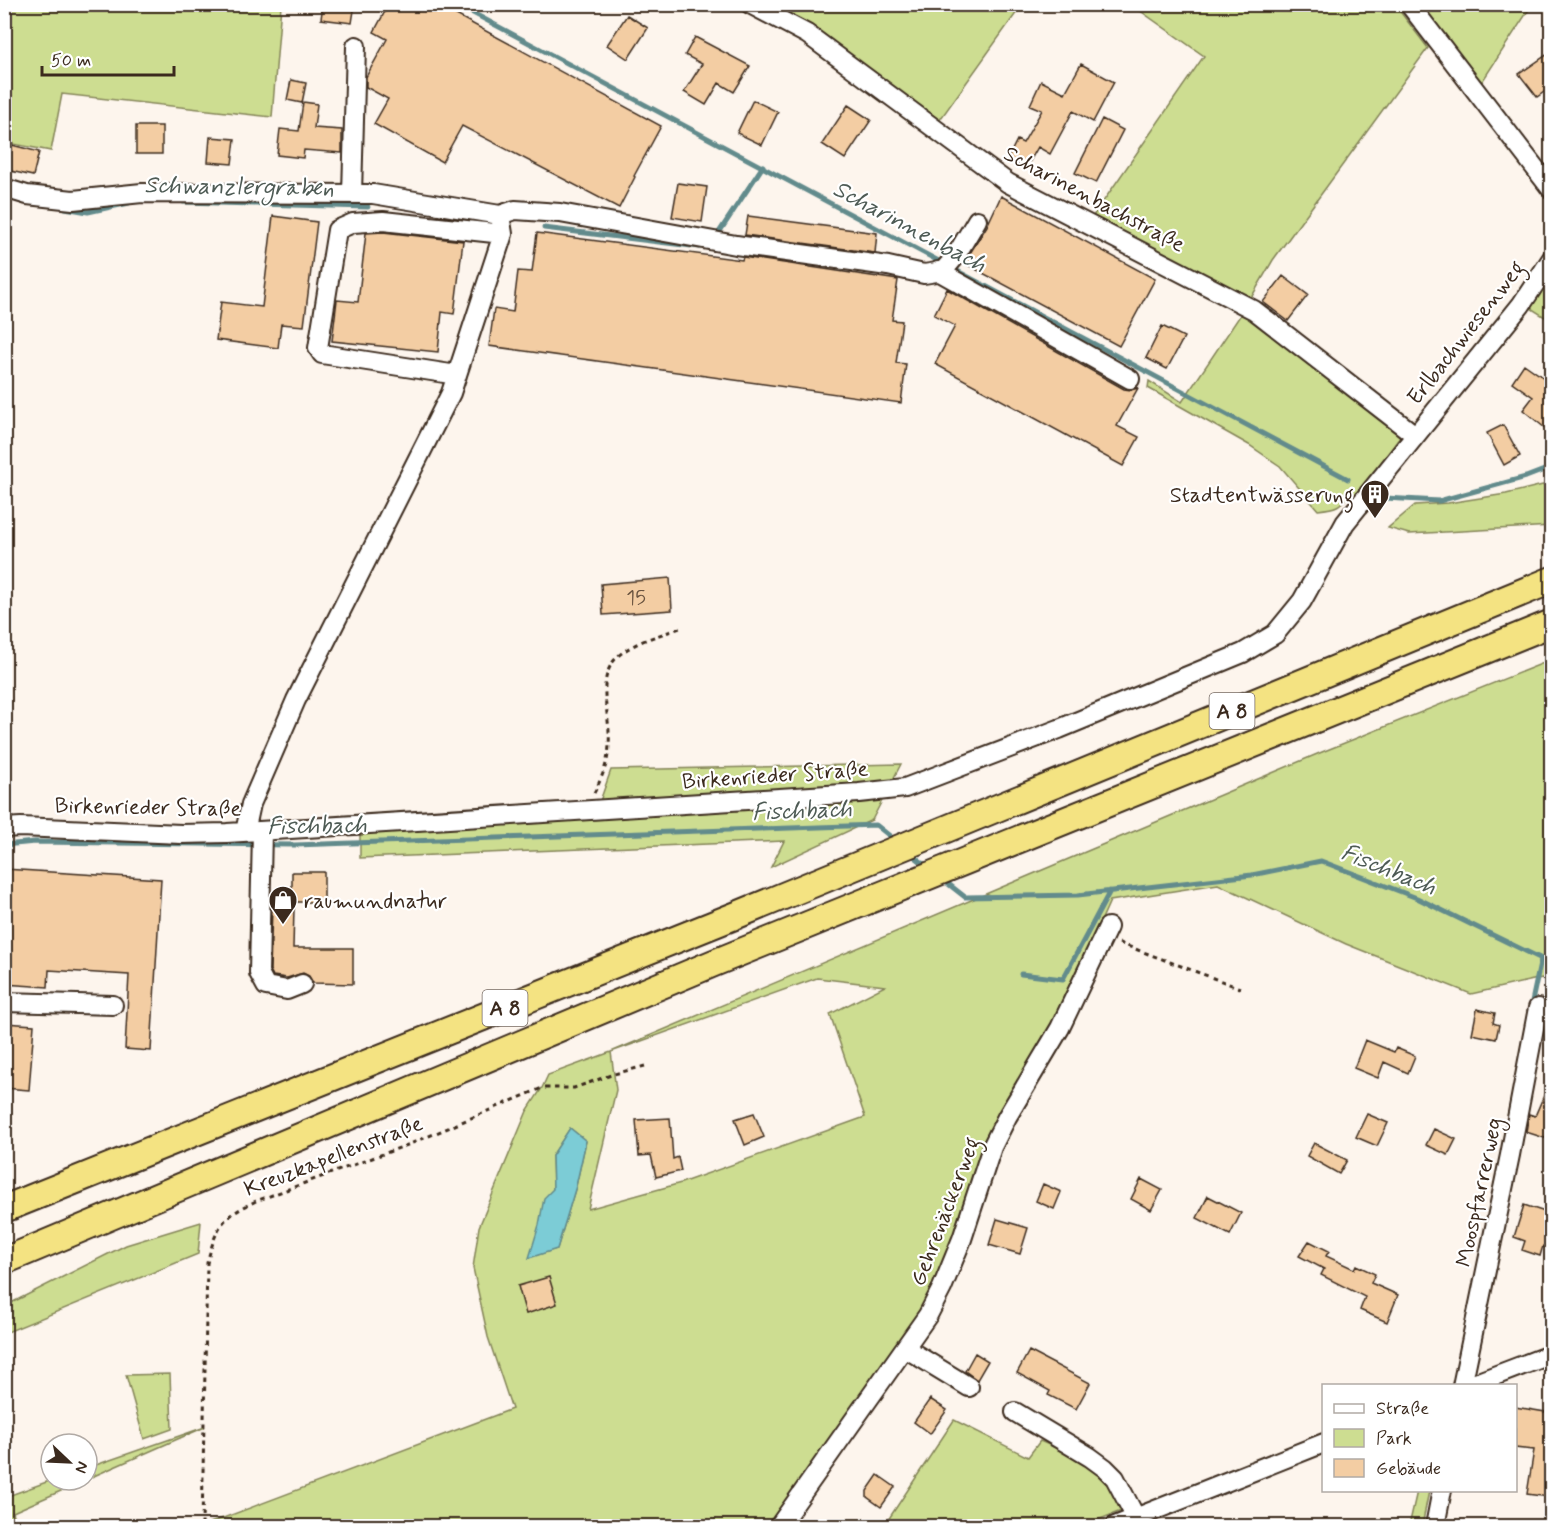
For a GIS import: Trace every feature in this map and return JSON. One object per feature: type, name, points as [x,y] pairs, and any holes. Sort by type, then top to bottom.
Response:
[{"type":"highway","name":"A 8","points":[[4,1209],[890,852],[1551,580]]},
{"type":"highway","name":"A 8","points":[[4,1261],[714,963],[1551,623]]},
{"type":"street","name":"Scharinenbachstraße","points":[[750,4],[807,34],[1008,183],[1254,310],[1415,435]]},
{"type":"street","points":[[1409,4],[1551,190]]},
{"type":"street","points":[[351,194],[356,46]]},
{"type":"street","points":[[4,188],[27,195],[73,200],[142,193],[373,194],[500,215],[515,210],[560,213],[724,243],[888,266],[924,274],[945,266],[977,220]]},
{"type":"street","points":[[302,984],[287,990],[266,986],[259,973],[261,856],[251,804],[296,700],[451,393],[504,234],[500,215]]},
{"type":"street","points":[[457,375],[322,354],[318,348],[337,230],[353,223],[383,221],[504,234]]},
{"type":"street","name":"Erlbachwiesenweg","points":[[1415,435],[1521,305],[1551,258]]},
{"type":"street","points":[[945,266],[1130,379]]},
{"type":"street","name":"Birkenrieder Straße","points":[[4,828],[78,828],[181,834],[256,832],[859,793],[905,788],[1059,729],[1243,652],[1275,634],[1302,600],[1345,523],[1415,435]]},
{"type":"street","name":"Gehrenäckerweg","points":[[779,1527],[928,1315],[962,1239],[992,1147],[1007,1117],[1060,1028],[1106,932]]},
{"type":"street","points":[[4,1002],[112,1005]]},
{"type":"street","name":"Moospfarrerweg","points":[[1462,1384],[1539,1008]]},
{"type":"street","points":[[905,1348],[969,1387]]},
{"type":"street","points":[[1473,1384],[1551,1354]]},
{"type":"street","points":[[1015,1412],[1105,1468],[1115,1478],[1136,1518]]},
{"type":"street","points":[[1115,1527],[1322,1443]]},
{"type":"street","points":[[1435,1527],[1442,1492]]},
{"type":"path","points":[[589,809],[606,768],[609,742],[604,700],[605,681],[614,660],[631,646],[680,628]]},
{"type":"path","points":[[1106,932],[1240,988]]},
{"type":"path","name":"Kreuzkapellenstraße","points":[[202,1527],[207,1263],[216,1231],[234,1212],[410,1144],[542,1088],[574,1089],[614,1074],[645,1066]]},
{"type":"green space","points":[[5,4],[281,5],[272,117],[62,94],[51,151],[9,143],[5,156]]},
{"type":"green space","points":[[770,5],[1022,5],[939,121],[811,25]]},
{"type":"green space","points":[[1132,5],[1395,5],[1428,48],[1273,260],[1251,298],[1091,219],[1204,56]]},
{"type":"green space","points":[[1413,5],[1532,5],[1478,88]]},
{"type":"green space","points":[[1551,272],[1551,321],[1529,307]]},
{"type":"green space","points":[[1243,311],[1393,426],[1400,437],[1357,496],[1351,493],[1337,506],[1318,510],[1280,466],[1249,445],[1148,388],[1149,381],[1182,402]]},
{"type":"green space","points":[[1551,483],[1551,526],[1409,534],[1388,528],[1415,505],[1448,503],[1506,494]]},
{"type":"green space","points":[[1551,660],[1551,982],[1542,978],[1471,994],[1346,944],[1218,884],[1110,901],[938,1286],[775,1526],[202,1526],[512,1409],[488,1337],[473,1268],[479,1227],[527,1111],[548,1075],[611,1052],[1322,752]],"holes":[[[817,978],[885,986],[830,1014],[865,1117],[681,1183],[588,1209],[616,1090],[611,1052]],[[570,1128],[586,1141],[576,1186],[557,1249],[530,1257],[553,1189],[552,1156]]]},
{"type":"green space","points":[[901,764],[872,820],[771,867],[784,841],[360,858],[360,832],[594,818],[611,770]]},
{"type":"green space","points":[[201,1222],[198,1254],[5,1333],[5,1306],[126,1245]]},
{"type":"green space","points":[[170,1374],[172,1429],[144,1439],[126,1375]]},
{"type":"green space","points":[[954,1420],[1028,1457],[1040,1441],[1086,1461],[1105,1475],[1121,1511],[1082,1526],[884,1526]]},
{"type":"green space","points":[[205,1427],[99,1474],[99,1464]]},
{"type":"green space","points":[[39,1485],[39,1492],[59,1492],[13,1512],[17,1526],[5,1526],[5,1497]]},
{"type":"green space","points":[[1417,1492],[1429,1492],[1422,1526],[1409,1526]]},
{"type":"water","points":[[570,1128],[586,1141],[576,1186],[557,1249],[529,1258],[544,1198],[553,1189],[552,1156]]},
{"type":"building","points":[[323,4],[355,4],[352,23],[321,19]]},
{"type":"building","points":[[389,4],[436,4],[661,126],[619,208],[462,126],[442,162],[374,124],[388,99],[366,87],[366,77],[387,39],[374,32]]},
{"type":"building","points":[[627,15],[648,28],[628,59],[607,45]]},
{"type":"building","points":[[695,37],[750,66],[734,92],[719,83],[706,105],[684,92],[702,64],[685,55]]},
{"type":"building","points":[[1551,52],[1551,87],[1537,97],[1519,74]]},
{"type":"building","points":[[1081,64],[1114,82],[1093,122],[1073,111],[1050,154],[1038,147],[1026,168],[1008,158],[1017,140],[1023,143],[1042,110],[1030,105],[1041,81],[1065,93]]},
{"type":"building","points":[[291,80],[306,83],[302,103],[287,100]]},
{"type":"building","points":[[753,100],[778,112],[762,145],[737,133]]},
{"type":"building","points":[[303,102],[317,104],[314,128],[342,130],[342,153],[304,150],[303,158],[277,155],[280,129],[299,131]]},
{"type":"building","points":[[848,105],[871,120],[845,159],[822,144]]},
{"type":"building","points":[[1102,119],[1123,130],[1096,183],[1075,173]]},
{"type":"building","points":[[136,126],[162,126],[162,154],[136,154]]},
{"type":"building","points":[[210,137],[235,139],[232,164],[208,162]]},
{"type":"building","points":[[12,145],[39,152],[33,176],[6,170]]},
{"type":"building","points":[[678,183],[707,187],[702,222],[672,217]]},
{"type":"building","points":[[1001,196],[1155,279],[1119,346],[964,263],[987,226]]},
{"type":"building","points":[[273,216],[317,222],[304,326],[281,324],[278,348],[216,340],[221,302],[262,307]]},
{"type":"building","points":[[748,216],[877,233],[875,253],[745,235]]},
{"type":"building","points":[[383,232],[463,241],[454,314],[442,312],[438,352],[332,341],[337,300],[358,302],[366,233]]},
{"type":"building","points":[[537,233],[742,260],[743,257],[898,280],[892,320],[902,321],[896,363],[906,364],[901,403],[489,346],[494,309],[513,312],[518,271],[532,272]]},
{"type":"building","points":[[1283,276],[1308,295],[1288,321],[1263,302]]},
{"type":"building","points":[[947,289],[1124,389],[1138,388],[1117,426],[1139,437],[1123,466],[935,364],[955,326],[934,315]]},
{"type":"building","points":[[1162,326],[1184,337],[1167,369],[1146,358]]},
{"type":"building","points":[[1524,364],[1551,383],[1551,433],[1523,410],[1533,397],[1512,382]]},
{"type":"building","points":[[1503,425],[1520,456],[1504,465],[1487,433]]},
{"type":"building","points":[[670,578],[672,610],[603,615],[601,584]]},
{"type":"building","points":[[4,869],[161,879],[151,1051],[125,1049],[129,975],[49,970],[48,987],[4,984]]},
{"type":"building","points":[[292,872],[324,872],[324,902],[292,902]]},
{"type":"building","points":[[272,908],[294,908],[293,948],[353,948],[353,984],[313,983],[309,976],[303,973],[287,978],[273,976],[270,970]]},
{"type":"building","points":[[1477,1009],[1495,1013],[1493,1023],[1499,1025],[1496,1039],[1472,1034]]},
{"type":"building","points":[[4,1023],[34,1025],[29,1090],[4,1088]]},
{"type":"building","points":[[1365,1040],[1394,1052],[1396,1048],[1415,1056],[1408,1073],[1384,1062],[1378,1078],[1354,1068]]},
{"type":"building","points":[[1551,1079],[1551,1125],[1548,1139],[1526,1132],[1529,1114],[1535,1116]]},
{"type":"building","points":[[754,1113],[764,1137],[745,1145],[735,1119]]},
{"type":"building","points":[[1367,1114],[1388,1123],[1377,1146],[1356,1137]]},
{"type":"building","points":[[670,1118],[673,1159],[678,1157],[681,1171],[656,1177],[651,1155],[639,1156],[636,1120]]},
{"type":"building","points":[[1434,1129],[1456,1139],[1448,1155],[1426,1145]]},
{"type":"building","points":[[1314,1143],[1347,1160],[1339,1174],[1307,1156]]},
{"type":"building","points":[[1141,1179],[1162,1190],[1151,1210],[1131,1199]]},
{"type":"building","points":[[1043,1184],[1061,1192],[1054,1209],[1036,1201]]},
{"type":"building","points":[[1208,1196],[1241,1213],[1230,1235],[1197,1218]]},
{"type":"building","points":[[1524,1205],[1551,1214],[1551,1227],[1540,1256],[1522,1250],[1525,1241],[1514,1237]]},
{"type":"building","points":[[997,1219],[1028,1228],[1020,1254],[989,1245]]},
{"type":"building","points":[[1309,1241],[1329,1251],[1326,1256],[1354,1269],[1356,1265],[1375,1274],[1371,1283],[1398,1295],[1387,1322],[1360,1310],[1365,1297],[1321,1275],[1324,1269],[1299,1256]]},
{"type":"building","points":[[549,1277],[557,1304],[526,1314],[518,1286]]},
{"type":"building","points":[[1029,1351],[1090,1383],[1076,1409],[1048,1395],[1050,1391],[1017,1373]]},
{"type":"building","points":[[975,1353],[988,1361],[977,1380],[965,1371]]},
{"type":"building","points":[[930,1399],[947,1410],[930,1434],[914,1422]]},
{"type":"building","points":[[1517,1407],[1551,1413],[1549,1497],[1527,1494],[1534,1450],[1517,1448]]},
{"type":"building","points":[[878,1475],[895,1487],[881,1507],[867,1497],[867,1491]]},
{"type":"waterway","name":"Scharinnenbach","points":[[456,4],[1348,479]]},
{"type":"waterway","name":"Schwanzlergraben","points":[[714,237],[763,166]]},
{"type":"waterway","name":"Schwanzlergraben","points":[[183,202],[368,207]]},
{"type":"waterway","name":"Schwanzlergraben","points":[[65,208],[88,212],[129,203]]},
{"type":"waterway","name":"Schwanzlergraben","points":[[544,228],[700,247]]},
{"type":"waterway","name":"Scharinnenbach","points":[[1385,498],[1439,501],[1526,477],[1552,467]]},
{"type":"waterway","name":"Fischbach","points":[[4,845],[35,842],[295,845],[876,825],[896,841]]},
{"type":"waterway","name":"Fischbach","points":[[910,853],[928,867]]},
{"type":"waterway","name":"Fischbach","points":[[942,879],[965,897],[1078,895],[1252,875],[1321,861],[1417,898],[1552,964]]},
{"type":"waterway","points":[[1021,974],[1063,979],[1110,891]]},
{"type":"waterway","points":[[1531,1006],[1541,959]]},
{"type":"place","name":"Stadtentwässerung","points":[[1375,520]]},
{"type":"place","name":"raumundnatur","points":[[283,926]]}]
